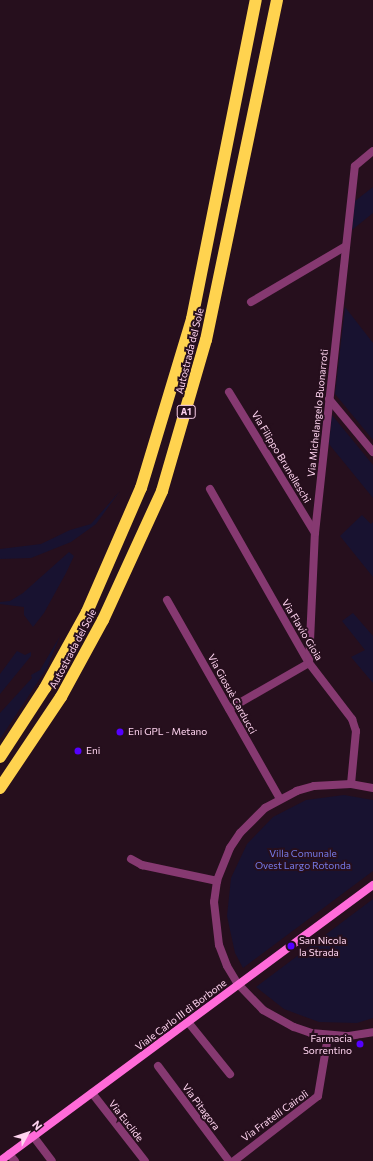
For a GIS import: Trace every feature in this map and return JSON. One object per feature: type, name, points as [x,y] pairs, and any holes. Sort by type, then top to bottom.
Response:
[{"type":"highway","name":"Autostrada del Sole","points":[[0,757],[45,688],[87,612],[141,488],[192,319],[256,0]]},
{"type":"highway","name":"Autostrada del Sole","points":[[0,788],[61,697],[103,620],[162,491],[206,340],[277,0]]},
{"type":"main road","name":"Viale Carlo III di Borbone","points":[[0,1161],[12,1158],[34,1136],[373,885]]},
{"type":"street","name":"Via Michelangelo Buonarroti","points":[[309,662],[315,533],[355,166],[373,151]]},
{"type":"street","points":[[251,302],[346,246]]},
{"type":"street","name":"Via Filippo Brunelleschi","points":[[229,392],[315,533]]},
{"type":"street","points":[[329,399],[373,452]]},
{"type":"street","name":"Via Flavio Gioia","points":[[210,489],[309,662],[352,719],[356,731],[350,784]]},
{"type":"street","name":"Via Giosuè Carducci","points":[[167,600],[280,799]]},
{"type":"street","points":[[229,709],[309,662]]},
{"type":"street","points":[[373,788],[350,784],[314,786],[280,799],[265,808],[240,833],[228,853],[217,881],[214,902],[218,938],[227,966],[238,984],[250,998],[278,1020],[299,1029],[328,1036],[350,1036],[373,1032]]},
{"type":"street","points":[[131,859],[142,865],[217,881]]},
{"type":"street","points":[[188,1022],[230,1074]]},
{"type":"street","name":"Via Fratelli Cairoli","points":[[234,1161],[318,1096],[328,1036]]},
{"type":"street","name":"Via Pitagora","points":[[158,1066],[228,1161]]},
{"type":"street","name":"Via Euclide","points":[[92,1093],[145,1161]]},
{"type":"street","points":[[34,1136],[52,1161]]},
{"type":"green space","points":[[373,187],[373,213],[352,230],[355,201]]},
{"type":"green space","points":[[345,307],[373,343],[373,440],[335,394]]},
{"type":"green space","points":[[332,415],[373,465],[373,498],[329,444]]},
{"type":"green space","points":[[120,491],[96,524],[71,542],[31,558],[0,559],[0,549],[41,544],[70,530],[91,524]]},
{"type":"green space","points":[[362,515],[371,524],[373,522],[373,577],[340,536]]},
{"type":"green space","points":[[69,552],[74,556],[66,573],[44,613],[33,627],[24,615],[24,607],[0,604],[0,602],[10,601],[23,593]]},
{"type":"green space","points":[[353,613],[373,636],[373,683],[351,657],[365,650],[342,621]]},
{"type":"green space","points":[[60,636],[47,668],[0,739],[0,713],[32,678],[31,675],[40,670]]},
{"type":"green space","points":[[17,651],[25,655],[31,652],[31,656],[0,694],[0,674]]},
{"type":"green space","name":"Villa Comunale Ovest Largo Rotonda","points":[[344,795],[373,800],[373,871],[243,968],[235,953],[227,916],[231,878],[247,844],[273,817],[306,800]]},
{"type":"green space","points":[[373,899],[373,1018],[357,1023],[319,1022],[284,1009],[256,987]]},
{"type":"place","name":"Eni GPL - Metano","points":[[120,732]]},
{"type":"place","name":"Eni","points":[[78,751]]},
{"type":"place","name":"San Nicola la Strada","points":[[291,946]]},
{"type":"place","name":"Farmacia Sorrentino","points":[[360,1044]]}]
